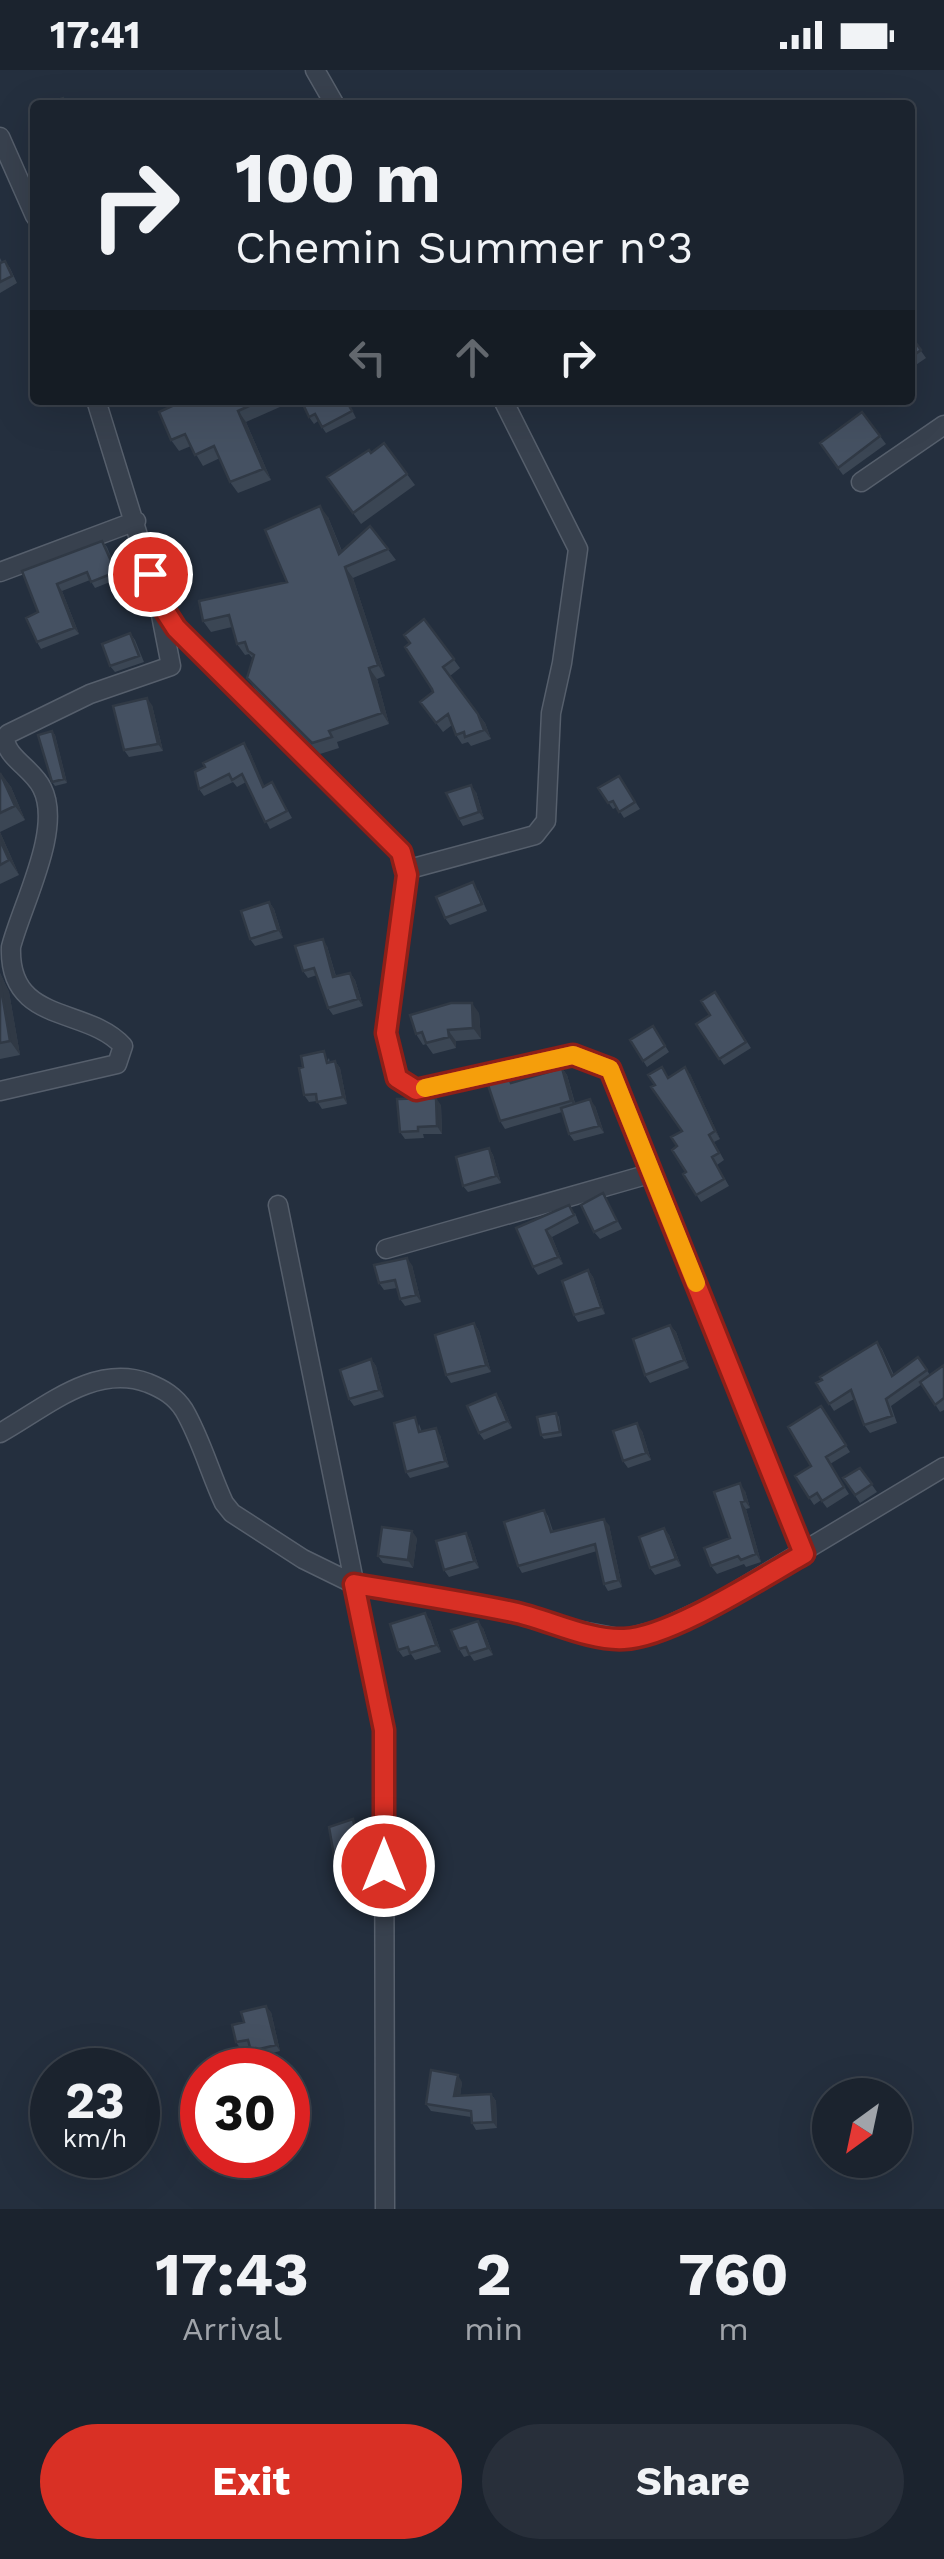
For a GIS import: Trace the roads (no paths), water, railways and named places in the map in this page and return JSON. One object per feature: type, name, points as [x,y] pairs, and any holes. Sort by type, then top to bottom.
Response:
[{"type":"street","points":[[315,70],[332,100]]},
{"type":"street","points":[[2,148],[30,206]]},
{"type":"street","points":[[0,1091],[117,1064],[124,1046],[47,1010],[17,982],[11,963],[11,947],[46,841],[48,810],[44,791],[34,774],[4,744],[8,734],[41,716],[171,666],[136,521],[98,405]]},
{"type":"street","points":[[406,870],[535,835],[546,822],[551,713],[578,549],[506,405]]},
{"type":"street","points":[[860,482],[944,425]]},
{"type":"street","points":[[0,572],[136,521]]},
{"type":"street","points":[[158,600],[176,628],[401,852],[406,870],[386,1033],[397,1078],[416,1090],[573,1055],[610,1069],[804,1554]]},
{"type":"street","points":[[386,1249],[652,1173]]},
{"type":"street","points":[[278,1205],[384,1730],[386,2209]]},
{"type":"street","points":[[0,1434],[82,1384],[101,1378],[118,1375],[158,1387],[173,1395],[184,1411],[232,1513],[303,1559],[354,1584],[516,1612],[565,1628],[624,1639],[660,1630],[717,1603],[944,1467]]}]
